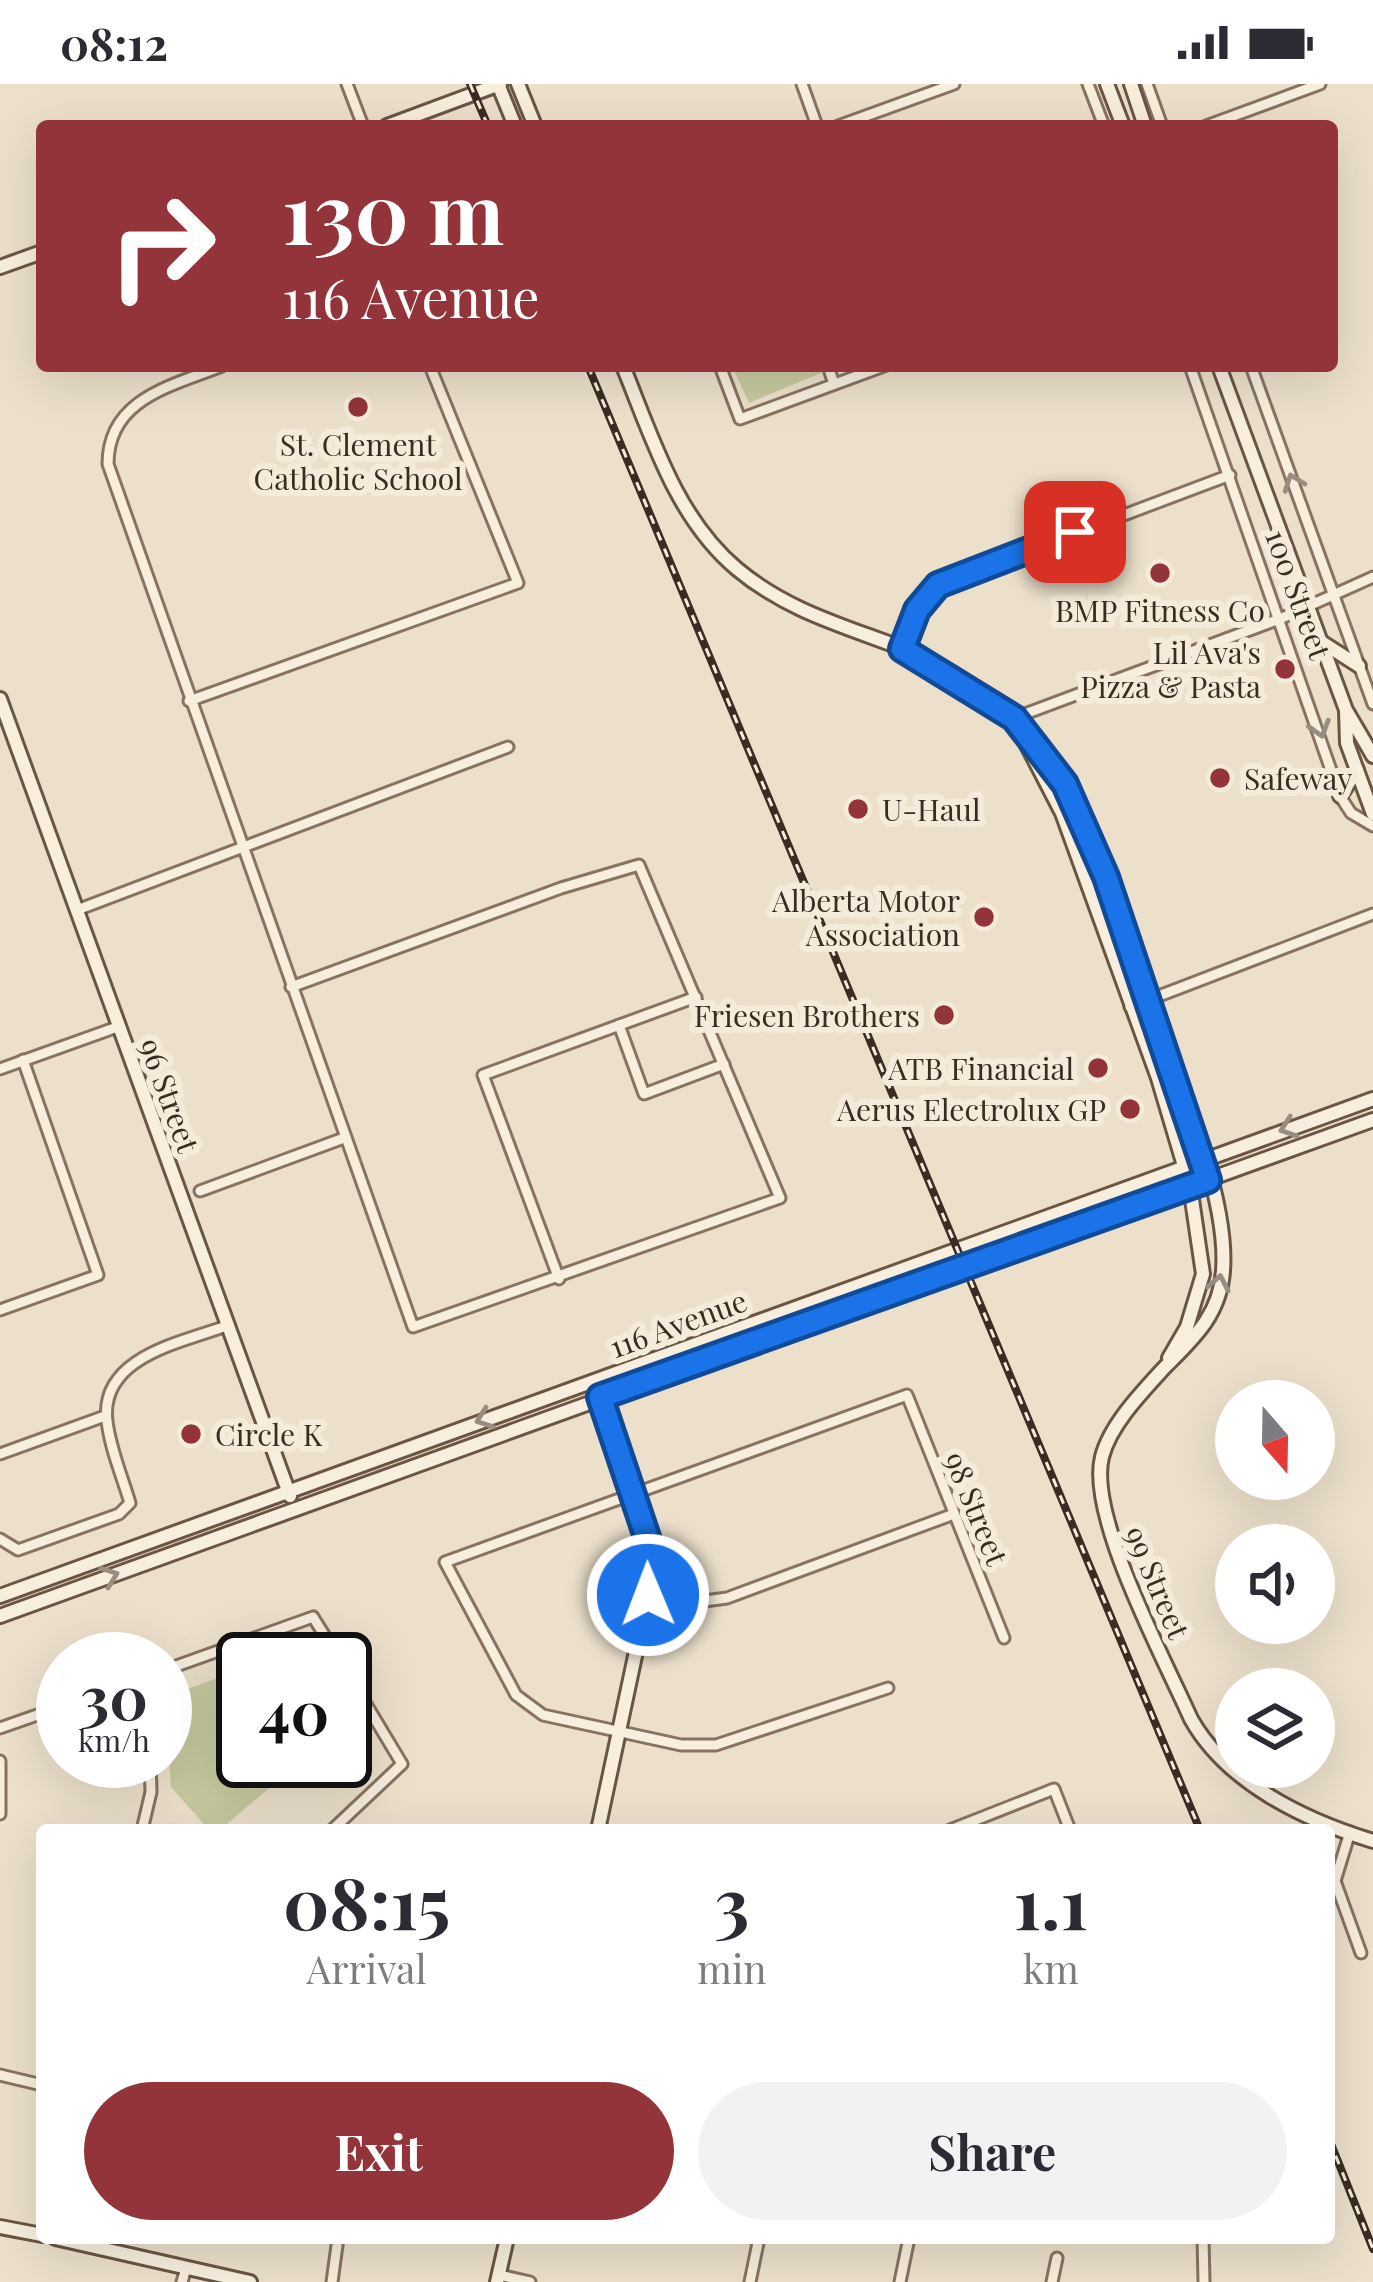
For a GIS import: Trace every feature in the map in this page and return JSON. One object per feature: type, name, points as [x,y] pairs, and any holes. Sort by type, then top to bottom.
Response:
[{"type":"main road","points":[[403,120],[499,84],[513,120]]},
{"type":"main road","points":[[518,84],[533,120]]},
{"type":"main road","points":[[1107,84],[1121,120]]},
{"type":"main road","points":[[1131,84],[1143,120]]},
{"type":"main road","points":[[0,267],[36,254]]},
{"type":"main road","name":"99 Street","points":[[626,372],[682,501],[724,557],[805,614],[902,649],[1014,718],[1049,758],[1080,810],[1202,1157],[1223,1252],[1221,1286],[1200,1334],[1165,1368]]},
{"type":"main road","name":"100 Street","points":[[1221,372],[1346,710],[1373,756]]},
{"type":"main road","points":[[1320,641],[1359,666]]},
{"type":"main road","name":"96 Street","points":[[0,699],[295,1509]]},
{"type":"main road","name":"100 Street","points":[[1346,710],[1347,743],[1373,814]]},
{"type":"main road","name":"99 Street","points":[[1014,718],[1062,813],[1185,1163],[1203,1274],[1187,1328],[1165,1368],[1105,1449],[1100,1483],[1106,1520],[1190,1719],[1209,1749],[1254,1787],[1334,1824]]},
{"type":"main road","points":[[1340,796],[1357,770]]},
{"type":"main road","name":"116 Avenue","points":[[0,1596],[1185,1163],[1373,1099]]},
{"type":"main road","name":"116 Avenue","points":[[0,1616],[1373,1120]]},
{"type":"main road","points":[[985,1236],[993,1254]]},
{"type":"main road","points":[[594,1380],[648,1540],[648,1595],[599,1824]]},
{"type":"main road","name":"99 Street","points":[[1335,1825],[1373,1841]]},
{"type":"main road","points":[[0,2227],[36,2234]]},
{"type":"main road","points":[[76,2244],[184,2275],[250,2282]]},
{"type":"main road","points":[[498,2278],[505,2244]]},
{"type":"street","points":[[347,84],[361,120]]},
{"type":"street","points":[[802,84],[815,120]]},
{"type":"street","points":[[855,120],[954,84]]},
{"type":"street","points":[[1088,84],[1102,120]]},
{"type":"street","points":[[1147,84],[1160,120]]},
{"type":"street","points":[[1222,120],[1320,84]]},
{"type":"street","points":[[208,372],[127,408],[108,439],[108,464],[239,848],[413,1327],[559,1280],[780,1198],[639,865],[561,888],[291,986]]},
{"type":"street","points":[[189,701],[518,583],[432,372]]},
{"type":"street","points":[[722,372],[740,419],[867,372]]},
{"type":"street","points":[[830,372],[834,384]]},
{"type":"street","name":"100 Street","points":[[1192,372],[1282,618],[1340,796],[1351,813],[1373,826]]},
{"type":"street","name":"100 Street","points":[[1253,372],[1373,704]]},
{"type":"street","points":[[902,649],[917,610],[938,585],[1229,475]]},
{"type":"street","points":[[1014,718],[1282,618],[1373,577]]},
{"type":"street","points":[[77,910],[508,747]]},
{"type":"street","points":[[1130,1007],[1373,914]]},
{"type":"street","points":[[559,1280],[483,1075],[696,997]]},
{"type":"street","points":[[619,1025],[644,1094],[724,1064]]},
{"type":"street","points":[[0,1069],[120,1026]]},
{"type":"street","points":[[0,1310],[98,1275],[23,1060]]},
{"type":"street","points":[[200,1191],[344,1138]]},
{"type":"street","points":[[0,1539],[17,1550],[119,1514],[130,1503],[106,1416],[118,1377],[135,1360],[229,1325]]},
{"type":"street","name":"98 Street","points":[[634,1495],[907,1395],[1004,1638]]},
{"type":"street","points":[[0,1454],[106,1416]]},
{"type":"street","points":[[634,1495],[445,1562],[516,1695],[543,1715],[681,1745],[716,1745],[888,1688]]},
{"type":"street","points":[[648,1595],[697,1602],[727,1598],[953,1514]]},
{"type":"street","points":[[271,1632],[313,1617],[322,1632]]},
{"type":"street","points":[[338,1824],[402,1764],[372,1714]]},
{"type":"street","points":[[0,1728],[36,1715]]},
{"type":"street","points":[[0,1761],[0,1814]]},
{"type":"street","points":[[143,1824],[151,1788]]},
{"type":"street","points":[[965,1824],[1054,1789],[1068,1824]]},
{"type":"street","points":[[1335,1872],[1351,1832]]},
{"type":"street","points":[[1335,1877],[1361,1953]]},
{"type":"street","points":[[0,2075],[36,2084]]},
{"type":"street","points":[[332,2282],[337,2244]]},
{"type":"street","points":[[750,2282],[758,2244]]},
{"type":"street","points":[[900,2282],[908,2244]]},
{"type":"street","points":[[1203,2244],[1204,2282]]},
{"type":"street","points":[[1052,2282],[1057,2258]]},
{"type":"street","points":[[498,2278],[530,2282]]},
{"type":"green space","points":[[735,372],[821,372],[821,373],[749,403]]},
{"type":"green space","points":[[216,1679],[216,1788],[269,1788],[227,1824],[204,1824],[172,1788],[192,1788],[192,1687]]},
{"type":"railway","points":[[470,84],[485,120]]},
{"type":"railway","points":[[591,372],[1197,1824]]},
{"type":"railway","points":[[1335,2154],[1373,2249]]},
{"type":"place","name":"St. Clement Catholic School","points":[[358,407]]},
{"type":"place","name":"BMP Fitness Co","points":[[1160,573]]},
{"type":"place","name":"Lil Ava's Pizza & Pasta","points":[[1285,669]]},
{"type":"place","name":"Safeway","points":[[1220,778]]},
{"type":"place","name":"U-Haul","points":[[858,809]]},
{"type":"place","name":"Alberta Motor Association","points":[[984,917]]},
{"type":"place","name":"Friesen Brothers","points":[[944,1015]]},
{"type":"place","name":"ATB Financial","points":[[1098,1068]]},
{"type":"place","name":"Aerus Electrolux GP","points":[[1130,1109]]},
{"type":"place","name":"Circle K","points":[[191,1434]]},
{"type":"route","points":[[648,1595],[648,1540],[600,1397],[1208,1180],[1176,1072],[1080,810],[1049,758],[1014,718],[902,649],[917,610],[938,585],[1075,532]]}]
